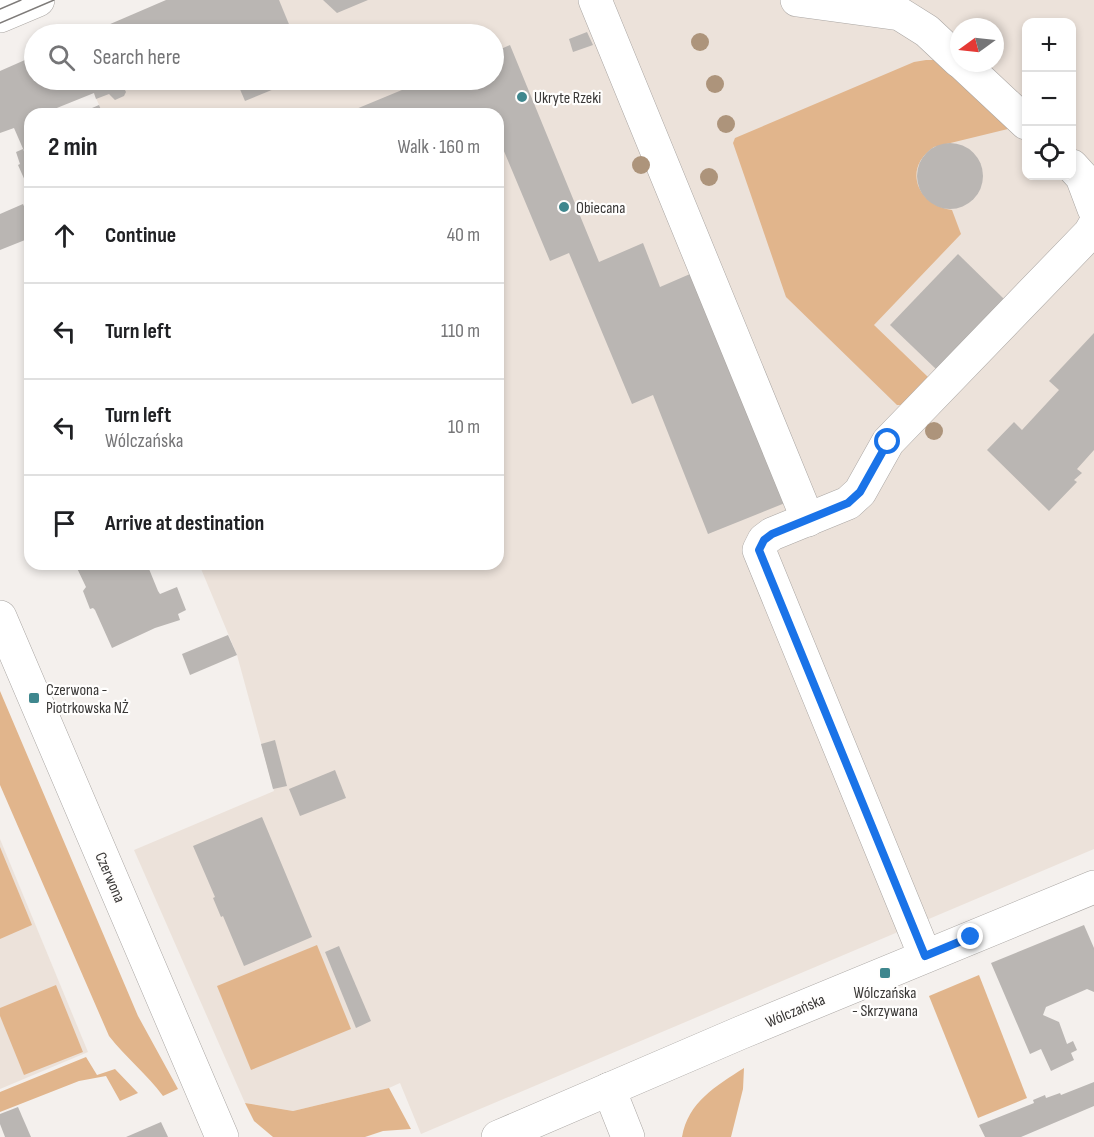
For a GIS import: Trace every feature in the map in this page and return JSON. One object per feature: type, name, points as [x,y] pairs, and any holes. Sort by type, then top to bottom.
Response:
[{"type":"street","points":[[0,16],[38,0]]},
{"type":"street","points":[[595,0],[807,520]]},
{"type":"street","points":[[797,0],[900,14],[927,31],[950,53]]},
{"type":"street","points":[[971,72],[1022,119]]},
{"type":"street","points":[[1076,171],[1082,177],[1094,209]]},
{"type":"street","points":[[925,956],[759,550],[764,540],[772,534],[848,503],[860,492],[888,442],[1094,226]]},
{"type":"street","name":"Czerwona","points":[[0,617],[222,1137]]},
{"type":"street","name":"Wólczańska","points":[[498,1137],[1094,887]]},
{"type":"street","points":[[609,1089],[628,1137]]},
{"type":"shaded area","points":[[170,0],[1094,0],[1094,849],[421,1134],[400,1083],[389,1088],[293,1111],[245,1103],[134,850],[274,791],[237,655],[202,570],[504,570],[504,108],[100,108],[92,90],[504,90],[504,24],[112,24]]},
{"type":"shaded area","points":[[937,60],[1012,128],[934,147],[918,165],[916,175],[922,193],[940,207],[952,210],[961,234],[874,325],[928,377],[902,405],[897,405],[786,297],[733,143],[735,138],[914,62]]},
{"type":"shaded area","points":[[0,691],[138,1016],[178,1089],[163,1096],[109,1036],[0,785]]},
{"type":"shaded area","points":[[0,839],[88,1052],[0,1089]]},
{"type":"shaded area","points":[[0,847],[32,925],[0,939]]},
{"type":"shaded area","points":[[317,945],[351,1029],[251,1070],[217,986]]},
{"type":"shaded area","points":[[979,975],[1027,1098],[978,1118],[929,996]]},
{"type":"shaded area","points":[[56,985],[83,1052],[24,1075],[0,1016],[0,1008]]},
{"type":"shaded area","points":[[86,1057],[97,1075],[115,1069],[138,1093],[120,1101],[106,1076],[79,1081],[0,1112],[0,1092]]},
{"type":"shaded area","points":[[744,1068],[743,1089],[731,1137],[682,1137],[690,1114],[705,1096]]},
{"type":"shaded area","points":[[389,1088],[411,1129],[383,1131],[365,1137],[273,1137],[254,1121],[245,1103],[293,1111]]},
{"type":"building","points":[[166,0],[279,0],[289,24],[110,24]]},
{"type":"building","points":[[323,0],[368,0],[337,13]]},
{"type":"building","points":[[587,32],[593,45],[573,52],[569,39]]},
{"type":"building","points":[[510,45],[599,262],[643,243],[660,287],[690,274],[785,503],[708,534],[653,395],[632,404],[569,253],[550,261],[504,151],[504,108],[358,108],[402,90],[504,90],[504,48]]},
{"type":"building","points":[[24,60],[24,90],[125,90],[126,92],[124,96],[115,100],[109,94],[96,99],[94,93],[57,108],[24,108],[24,151],[14,128],[0,133],[0,71]]},
{"type":"building","points":[[240,90],[272,90],[245,101]]},
{"type":"building","points":[[943,143],[957,143],[969,148],[978,157],[983,176],[981,189],[974,200],[957,209],[943,209],[931,204],[922,195],[917,183],[917,169],[922,157],[931,148]]},
{"type":"building","points":[[23,149],[24,151],[24,178],[18,165],[20,164],[16,152]]},
{"type":"building","points":[[23,204],[24,206],[24,240],[0,250],[0,214]]},
{"type":"building","points":[[958,254],[1004,299],[937,370],[890,325]]},
{"type":"building","points":[[1094,333],[1094,450],[1077,469],[1082,473],[1074,480],[1077,482],[1049,511],[987,450],[1014,422],[1022,430],[1059,390],[1049,381]]},
{"type":"building","points":[[78,570],[149,570],[160,594],[177,587],[186,610],[178,614],[180,620],[155,628],[112,648],[95,610],[90,609],[83,591],[86,587]]},
{"type":"building","points":[[228,635],[237,655],[190,675],[182,654]]},
{"type":"building","points":[[275,740],[287,786],[273,789],[261,744]]},
{"type":"building","points":[[335,770],[346,798],[300,816],[289,789]]},
{"type":"building","points":[[262,817],[312,937],[244,966],[223,916],[221,917],[193,846]]},
{"type":"building","points":[[1084,925],[1094,948],[1094,992],[1087,989],[1046,1007],[1043,1015],[1059,1022],[1067,1044],[1073,1041],[1077,1050],[1071,1053],[1074,1060],[1051,1071],[1041,1049],[1030,1054],[991,963]]},
{"type":"building","points":[[339,946],[371,1021],[356,1028],[325,952]]},
{"type":"building","points":[[1094,1082],[1094,1106],[1021,1137],[985,1137],[979,1125],[1034,1103],[1033,1100],[1045,1095],[1046,1098],[1060,1093],[1061,1095]]},
{"type":"building","points":[[18,1107],[31,1137],[5,1137],[0,1124],[0,1114]]},
{"type":"building","points":[[161,1122],[168,1137],[126,1137]]},
{"type":"tram line","points":[[0,9],[21,0]]},
{"type":"tram line","points":[[0,23],[54,0]]},
{"type":"place","name":"Ukryte Rzeki","points":[[522,97]]},
{"type":"place","name":"Obiecana","points":[[564,207]]},
{"type":"place","name":"Czerwona - Piotrkowska NŻ","points":[[34,698]]},
{"type":"place","name":"Wólczańska - Skrzywana","points":[[885,973]]},
{"type":"route","points":[[888,442],[860,492],[848,503],[772,534],[764,540],[759,550],[907,907],[925,956],[971,937]]}]
